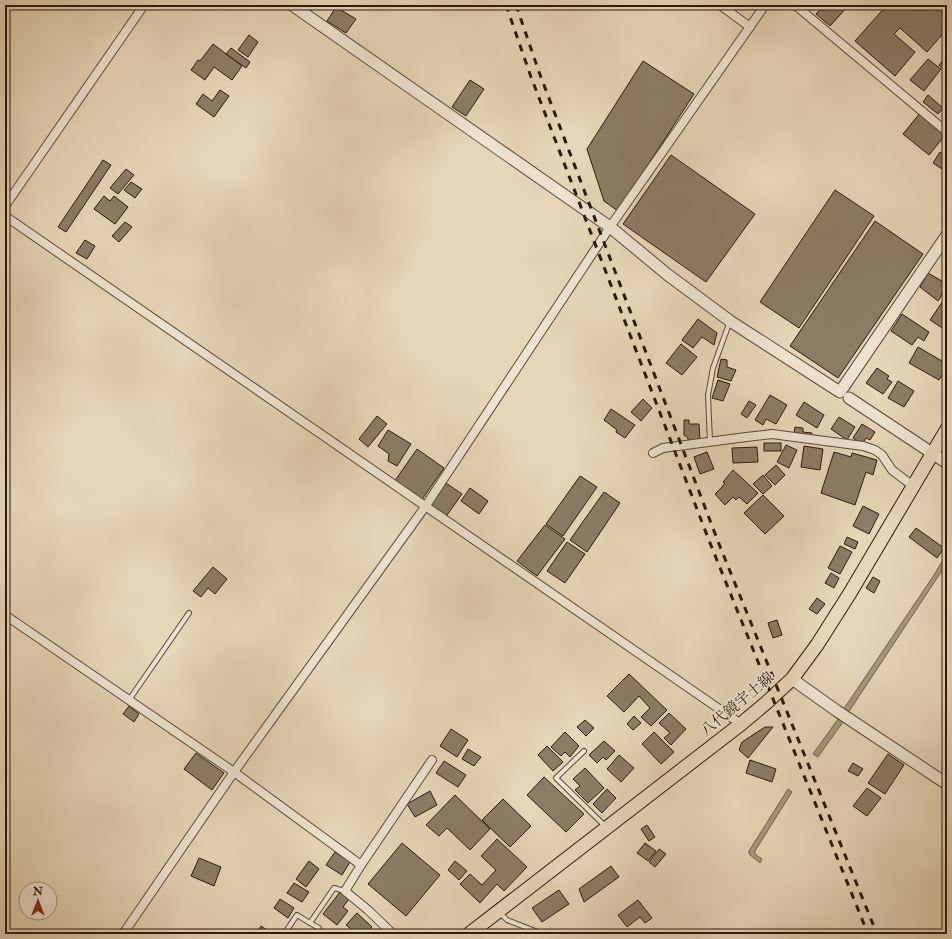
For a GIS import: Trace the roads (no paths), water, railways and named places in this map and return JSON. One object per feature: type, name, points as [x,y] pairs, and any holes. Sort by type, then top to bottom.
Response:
[{"type":"main road","name":"八代鏡宇土線","points":[[469,934],[741,724],[792,679],[817,645],[850,593],[947,429]]},
{"type":"street","points":[[5,206],[144,5]]},
{"type":"street","points":[[292,5],[610,227],[668,275],[730,321],[840,392],[943,248],[947,235]]},
{"type":"street","points":[[720,5],[750,27]]},
{"type":"street","points":[[123,934],[234,772],[425,507],[610,227],[765,5]]},
{"type":"street","points":[[795,5],[947,132]]},
{"type":"street","points":[[5,216],[741,724]]},
{"type":"street","points":[[850,398],[947,463]]},
{"type":"street","points":[[653,453],[663,448],[772,434],[864,446],[875,450],[882,455],[892,470],[913,486]]},
{"type":"street","points":[[5,615],[234,772],[361,865]]},
{"type":"street","points":[[792,679],[837,711],[947,784]]},
{"type":"street","points":[[393,934],[345,891],[432,760]]},
{"type":"lane","points":[[710,442],[708,395],[713,368],[730,321]]},
{"type":"lane","points":[[129,700],[189,613]]},
{"type":"lane","points":[[584,752],[556,778],[607,828]]},
{"type":"lane","points":[[310,923],[334,888],[345,891]]},
{"type":"lane","points":[[498,912],[507,920],[543,934]]},
{"type":"lane","points":[[284,934],[297,915],[320,928],[316,934]]},
{"type":"railway","points":[[506,5],[531,77],[710,543],[868,934]]},
{"type":"railway","points":[[516,5],[539,72],[719,544],[877,934]]}]
